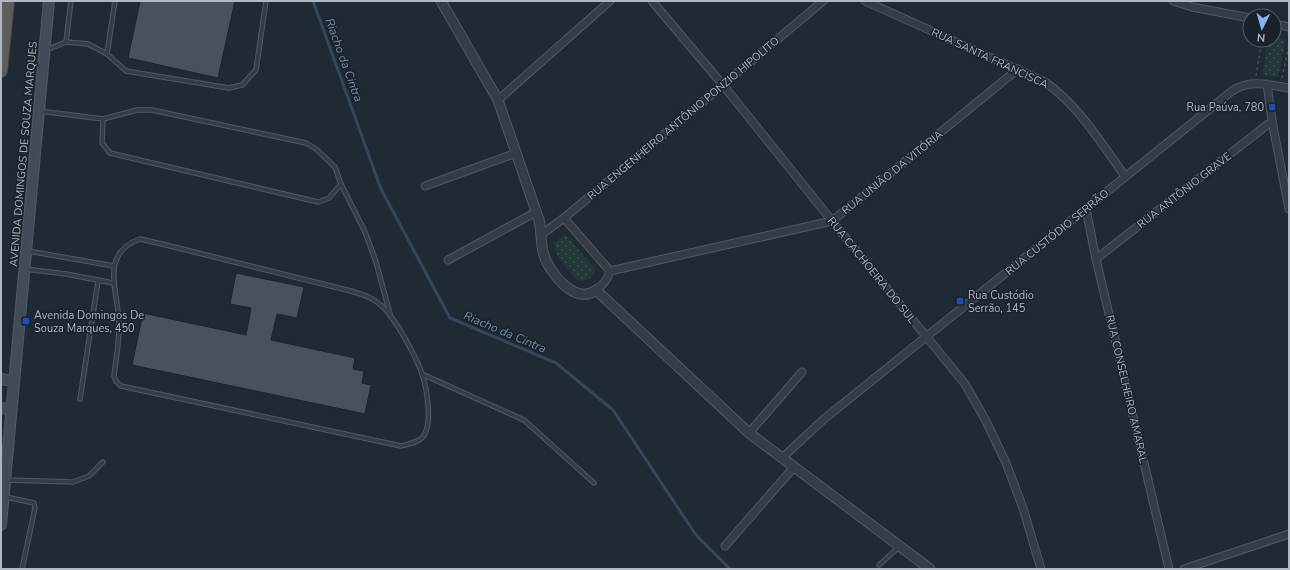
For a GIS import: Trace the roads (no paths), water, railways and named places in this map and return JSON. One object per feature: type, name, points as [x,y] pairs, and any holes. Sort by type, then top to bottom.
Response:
[{"type":"highway","points":[[1,71],[8,1]]},
{"type":"main road","name":"AVENIDA DOMINGOS DE SOUZA MARQUES","points":[[1,525],[6,480],[6,408],[14,381],[49,1]]},
{"type":"main road","points":[[1,379],[14,381]]},
{"type":"street","points":[[441,1],[498,100],[539,220],[544,255],[551,269],[569,290],[584,294],[593,292],[602,286],[610,270],[564,218]]},
{"type":"street","points":[[498,100],[610,1]]},
{"type":"street","name":"RUA CACHOEIRA DO SUL","points":[[652,1],[723,85],[965,384],[986,421],[1006,464],[1023,508],[1041,569]]},
{"type":"street","name":"RUA ENGENHEIRO ANTÔNIO PONZIO HIPOLITO","points":[[542,234],[564,218],[823,1]]},
{"type":"street","name":"RUA SANTA FRANCISCA","points":[[865,1],[1018,69],[1045,82],[1057,90],[1084,119],[1125,176]]},
{"type":"street","points":[[1173,1],[1192,7],[1242,16]]},
{"type":"street","name":"RUA UNIÃO DA VITÓRIA","points":[[610,270],[832,221],[1018,69]]},
{"type":"street","name":"RUA CUSTÓDIO SERRÃO","points":[[782,458],[824,419],[1232,91],[1242,86],[1255,84],[1267,84],[1289,88]]},
{"type":"street","points":[[1267,84],[1272,122],[1289,209]]},
{"type":"street","name":"RUA ANTÔNIO GRAVE","points":[[1096,259],[1272,122]]},
{"type":"street","points":[[425,186],[516,153]]},
{"type":"street","name":"RUA CONSELHEIRO AMARAL","points":[[1086,209],[1096,259],[1169,569]]},
{"type":"street","points":[[448,260],[536,212]]},
{"type":"street","points":[[596,290],[749,432],[930,569]]},
{"type":"street","points":[[749,432],[802,372]]},
{"type":"street","points":[[725,546],[794,467]]},
{"type":"street","points":[[1184,569],[1289,534]]},
{"type":"lane","points":[[66,42],[71,1]]},
{"type":"lane","points":[[107,54],[115,1]]},
{"type":"lane","points":[[44,50],[66,42],[88,44],[107,54],[126,71],[229,88],[242,85],[256,70],[266,1]]},
{"type":"lane","points":[[39,111],[103,119],[136,110],[152,110],[306,143],[316,149],[335,167],[341,184],[365,232],[376,262],[390,315]]},
{"type":"lane","points":[[103,119],[102,143],[110,153],[318,202],[329,198],[341,184]]},
{"type":"lane","points":[[140,239],[351,291],[373,298],[390,315],[410,349],[422,374],[428,402],[428,422],[424,435],[415,443],[401,446],[121,386],[114,376],[120,328],[118,307],[113,283],[114,266],[116,258],[123,250],[132,242],[140,239]]},
{"type":"lane","points":[[26,250],[114,266]]},
{"type":"lane","points":[[24,269],[66,274],[113,283]]},
{"type":"lane","points":[[80,399],[98,280]]},
{"type":"lane","points":[[422,374],[524,420],[594,483]]},
{"type":"lane","points":[[6,480],[73,482],[89,476],[103,462]]},
{"type":"lane","points":[[4,496],[34,503],[35,508],[22,569]]},
{"type":"lane","points":[[879,565],[899,546]]},
{"type":"waterway","name":"Riacho da Cintra","points":[[313,1],[381,189],[450,318],[556,363],[613,410],[696,535],[730,569]]},
{"type":"place","name":"Rua Paúva, 780","points":[[1272,107]]},
{"type":"place","name":"Rua Custódio Serrão, 145","points":[[960,301]]},
{"type":"place","name":"Avenida Domingos De Souza Marques, 450","points":[[26,321]]}]
